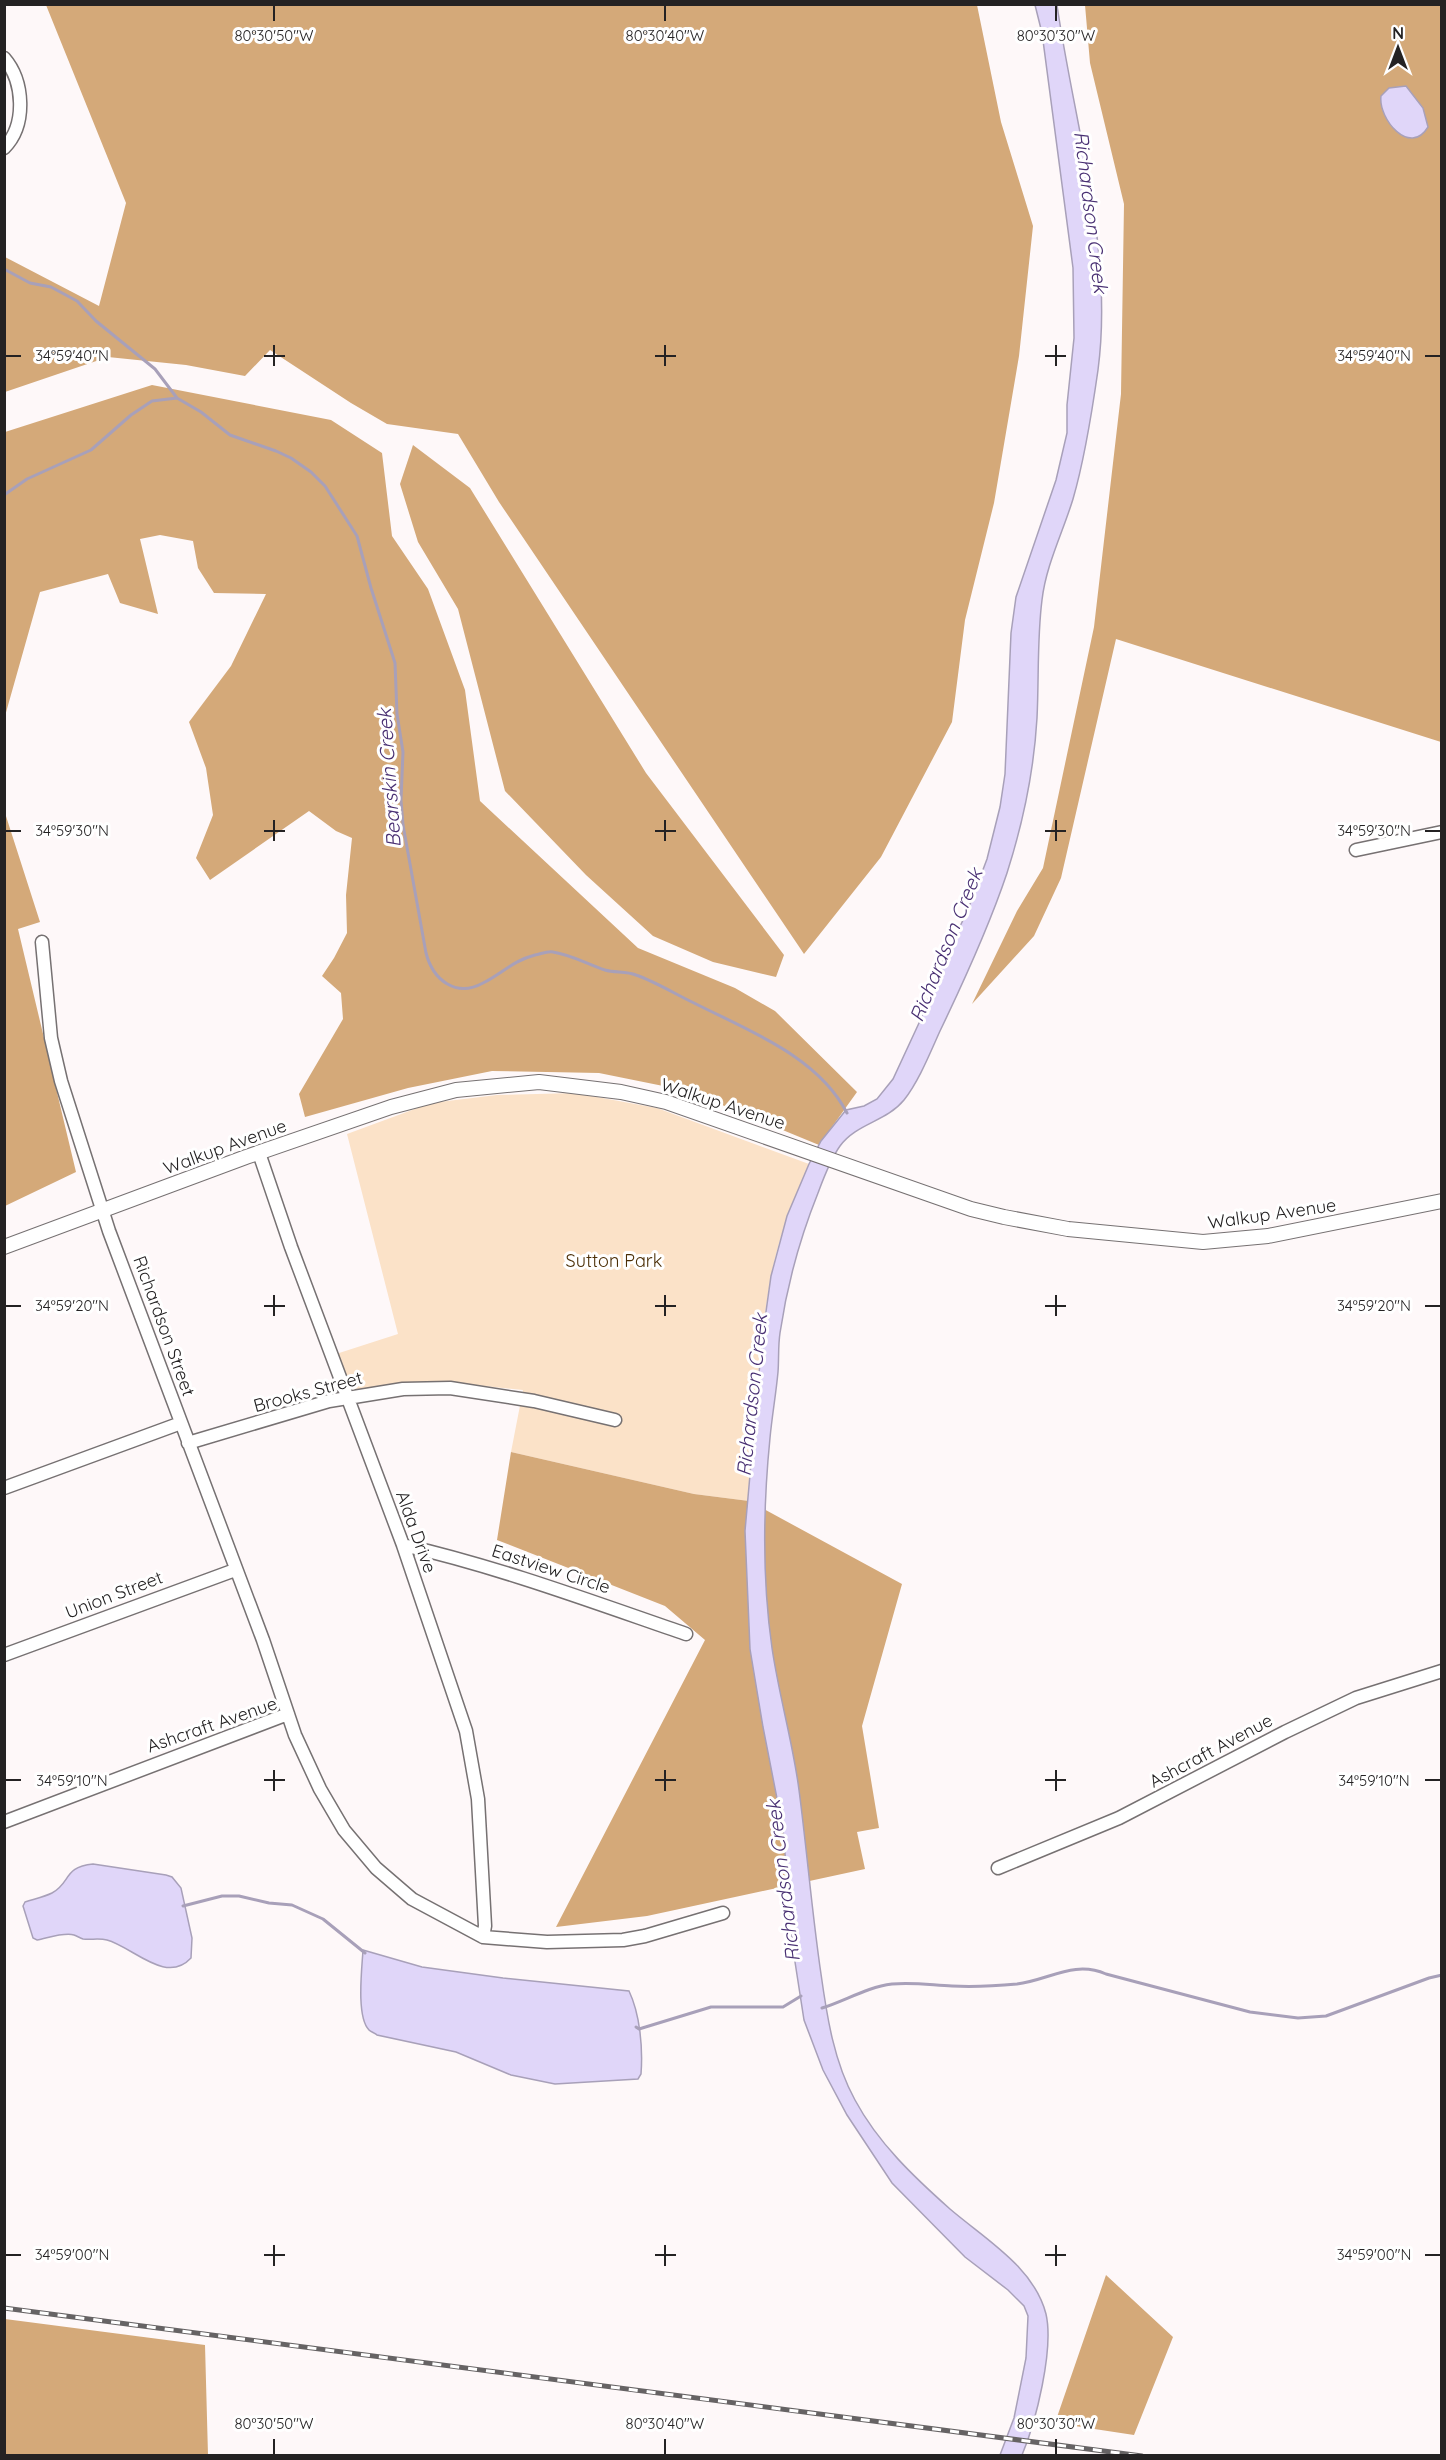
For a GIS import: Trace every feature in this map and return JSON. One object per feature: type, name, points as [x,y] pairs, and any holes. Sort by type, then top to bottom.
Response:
[{"type":"street","points":[[4,58],[12,67],[21,97],[18,118],[10,141],[4,148]]},
{"type":"street","points":[[1356,850],[1442,832]]},
{"type":"street","name":"Richardson Street","points":[[42,942],[51,1038],[75,1127],[103,1210],[263,1640],[288,1714]]},
{"type":"street","name":"Walkup Avenue","points":[[4,1247],[391,1107],[445,1093],[539,1082],[621,1092],[666,1102],[945,1200],[1004,1218],[1068,1229],[1203,1242],[1268,1236],[1442,1201]]},
{"type":"street","name":"Alda Drive","points":[[259,1153],[403,1545],[466,1731],[478,1799],[485,1926],[483,1937]]},
{"type":"street","name":"Brooks Street","points":[[188,1443],[347,1396],[403,1389],[450,1388],[534,1401],[615,1420]]},
{"type":"street","points":[[4,1488],[181,1423]]},
{"type":"street","name":"Eastview Circle","points":[[403,1545],[454,1557],[539,1583],[686,1634]]},
{"type":"street","name":"Union Street","points":[[4,1654],[236,1570]]},
{"type":"street","name":"Ashcraft Avenue","points":[[999,1868],[1119,1818],[1356,1698],[1442,1671]]},
{"type":"street","name":"Ashcraft Avenue","points":[[5,1821],[288,1714],[295,1735],[320,1789],[344,1830],[376,1868],[412,1899],[483,1937],[547,1942],[623,1940],[645,1936],[723,1913]]},
{"type":"green space","name":"Sutton Park","points":[[575,1093],[657,1108],[809,1164],[778,1248],[766,1305],[759,1361],[749,1501],[694,1494],[511,1452],[523,1390],[456,1383],[350,1390],[336,1354],[398,1334],[347,1134],[431,1103],[497,1095]]},
{"type":"shaded area","points":[[46,5],[977,5],[1001,122],[1033,226],[1019,356],[994,503],[965,620],[952,722],[881,857],[804,954],[499,502],[458,434],[387,424],[270,350],[245,376],[186,365],[108,357],[5,392],[5,257],[99,306],[126,203]]},
{"type":"shaded area","points":[[1085,5],[1441,5],[1441,742],[1116,639],[1061,878],[1034,936],[972,1004],[1017,911],[1043,868],[1094,627],[1121,394],[1124,204],[1090,63]]},
{"type":"shaded area","points":[[152,385],[331,420],[382,453],[392,536],[428,589],[465,690],[480,801],[638,948],[735,988],[775,1011],[857,1092],[819,1145],[688,1091],[599,1073],[492,1071],[408,1088],[305,1117],[299,1094],[343,1019],[341,993],[322,976],[347,933],[346,895],[352,838],[336,831],[309,811],[210,880],[196,858],[213,815],[206,768],[189,722],[231,666],[266,594],[214,593],[198,568],[193,541],[160,535],[140,539],[158,614],[120,603],[108,574],[40,592],[5,716],[5,432]]},
{"type":"shaded area","points":[[413,445],[470,488],[646,773],[784,955],[776,977],[713,962],[653,936],[586,875],[505,791],[458,609],[418,542],[400,484]]},
{"type":"shaded area","points":[[5,813],[40,922],[18,929],[76,1172],[5,1206]]},
{"type":"shaded area","points":[[511,1452],[694,1494],[749,1501],[902,1584],[862,1726],[879,1828],[857,1832],[865,1869],[647,1916],[556,1927],[705,1640],[665,1606],[497,1540]]},
{"type":"shaded area","points":[[1106,2275],[1173,2337],[1134,2435],[1055,2423]]},
{"type":"shaded area","points":[[5,2319],[205,2345],[208,2455],[5,2455]]},
{"type":"water","name":"Richardson Creek","points":[[1035,5],[1057,5],[1097,233],[1102,325],[1091,418],[1081,467],[1044,587],[1040,615],[1036,738],[1027,796],[1000,893],[976,953],[919,1076],[897,1107],[855,1132],[840,1146],[833,1157],[811,1210],[790,1279],[780,1333],[765,1517],[766,1596],[772,1648],[796,1772],[826,2006],[832,2039],[842,2070],[855,2100],[874,2131],[910,2172],[1020,2268],[1040,2297],[1046,2314],[1048,2346],[1046,2365],[1038,2405],[1027,2441],[1022,2455],[1000,2455],[1014,2418],[1026,2358],[1028,2316],[1024,2306],[1008,2290],[965,2257],[892,2183],[847,2115],[823,2070],[804,2020],[793,1949],[783,1829],[750,1649],[745,1531],[762,1340],[771,1276],[787,1216],[821,1141],[846,1110],[864,1106],[877,1099],[893,1079],[919,1023],[942,963],[967,912],[987,859],[1000,807],[1005,774],[1011,633],[1016,597],[1056,480],[1067,433],[1067,405],[1074,338],[1073,268],[1042,33]]},
{"type":"water","points":[[1406,86],[1423,108],[1428,127],[1421,135],[1413,138],[1404,136],[1390,124],[1381,105],[1381,96],[1389,88]]},
{"type":"water","points":[[93,1864],[172,1877],[181,1888],[192,1938],[191,1958],[171,1968],[149,1962],[107,1940],[83,1939],[70,1934],[37,1940],[33,1938],[23,1906],[25,1902],[52,1893],[77,1868]]},
{"type":"water","points":[[363,1950],[422,1967],[629,1991],[640,2031],[641,2074],[638,2079],[555,2084],[511,2075],[456,2052],[377,2035],[369,2030],[362,2015]]},
{"type":"waterway","points":[[4,269],[30,283],[51,287],[77,301],[96,321],[155,369],[177,398]]},
{"type":"waterway","name":"Bearskin Creek","points":[[4,495],[27,479],[91,450],[131,415],[152,401],[177,398],[201,412],[230,435],[276,451],[311,472],[325,486],[357,536],[395,663],[397,714],[403,752],[401,800],[403,825],[426,953],[434,971],[447,984],[455,987],[473,987],[520,960],[551,952],[567,955],[605,970],[636,975],[758,1035],[800,1060],[834,1093],[847,1113]]},
{"type":"waterway","points":[[183,1906],[222,1896],[239,1896],[269,1903],[292,1905],[323,1919],[365,1953]]},
{"type":"waterway","points":[[822,2008],[874,1988],[892,1984],[1009,1985],[1083,1969],[1250,2012],[1298,2018],[1326,2016],[1442,1975]]},
{"type":"waterway","points":[[636,2027],[639,2029],[711,2007],[783,2007],[801,1996]]},
{"type":"railway","points":[[4,2308],[1142,2456]]}]
